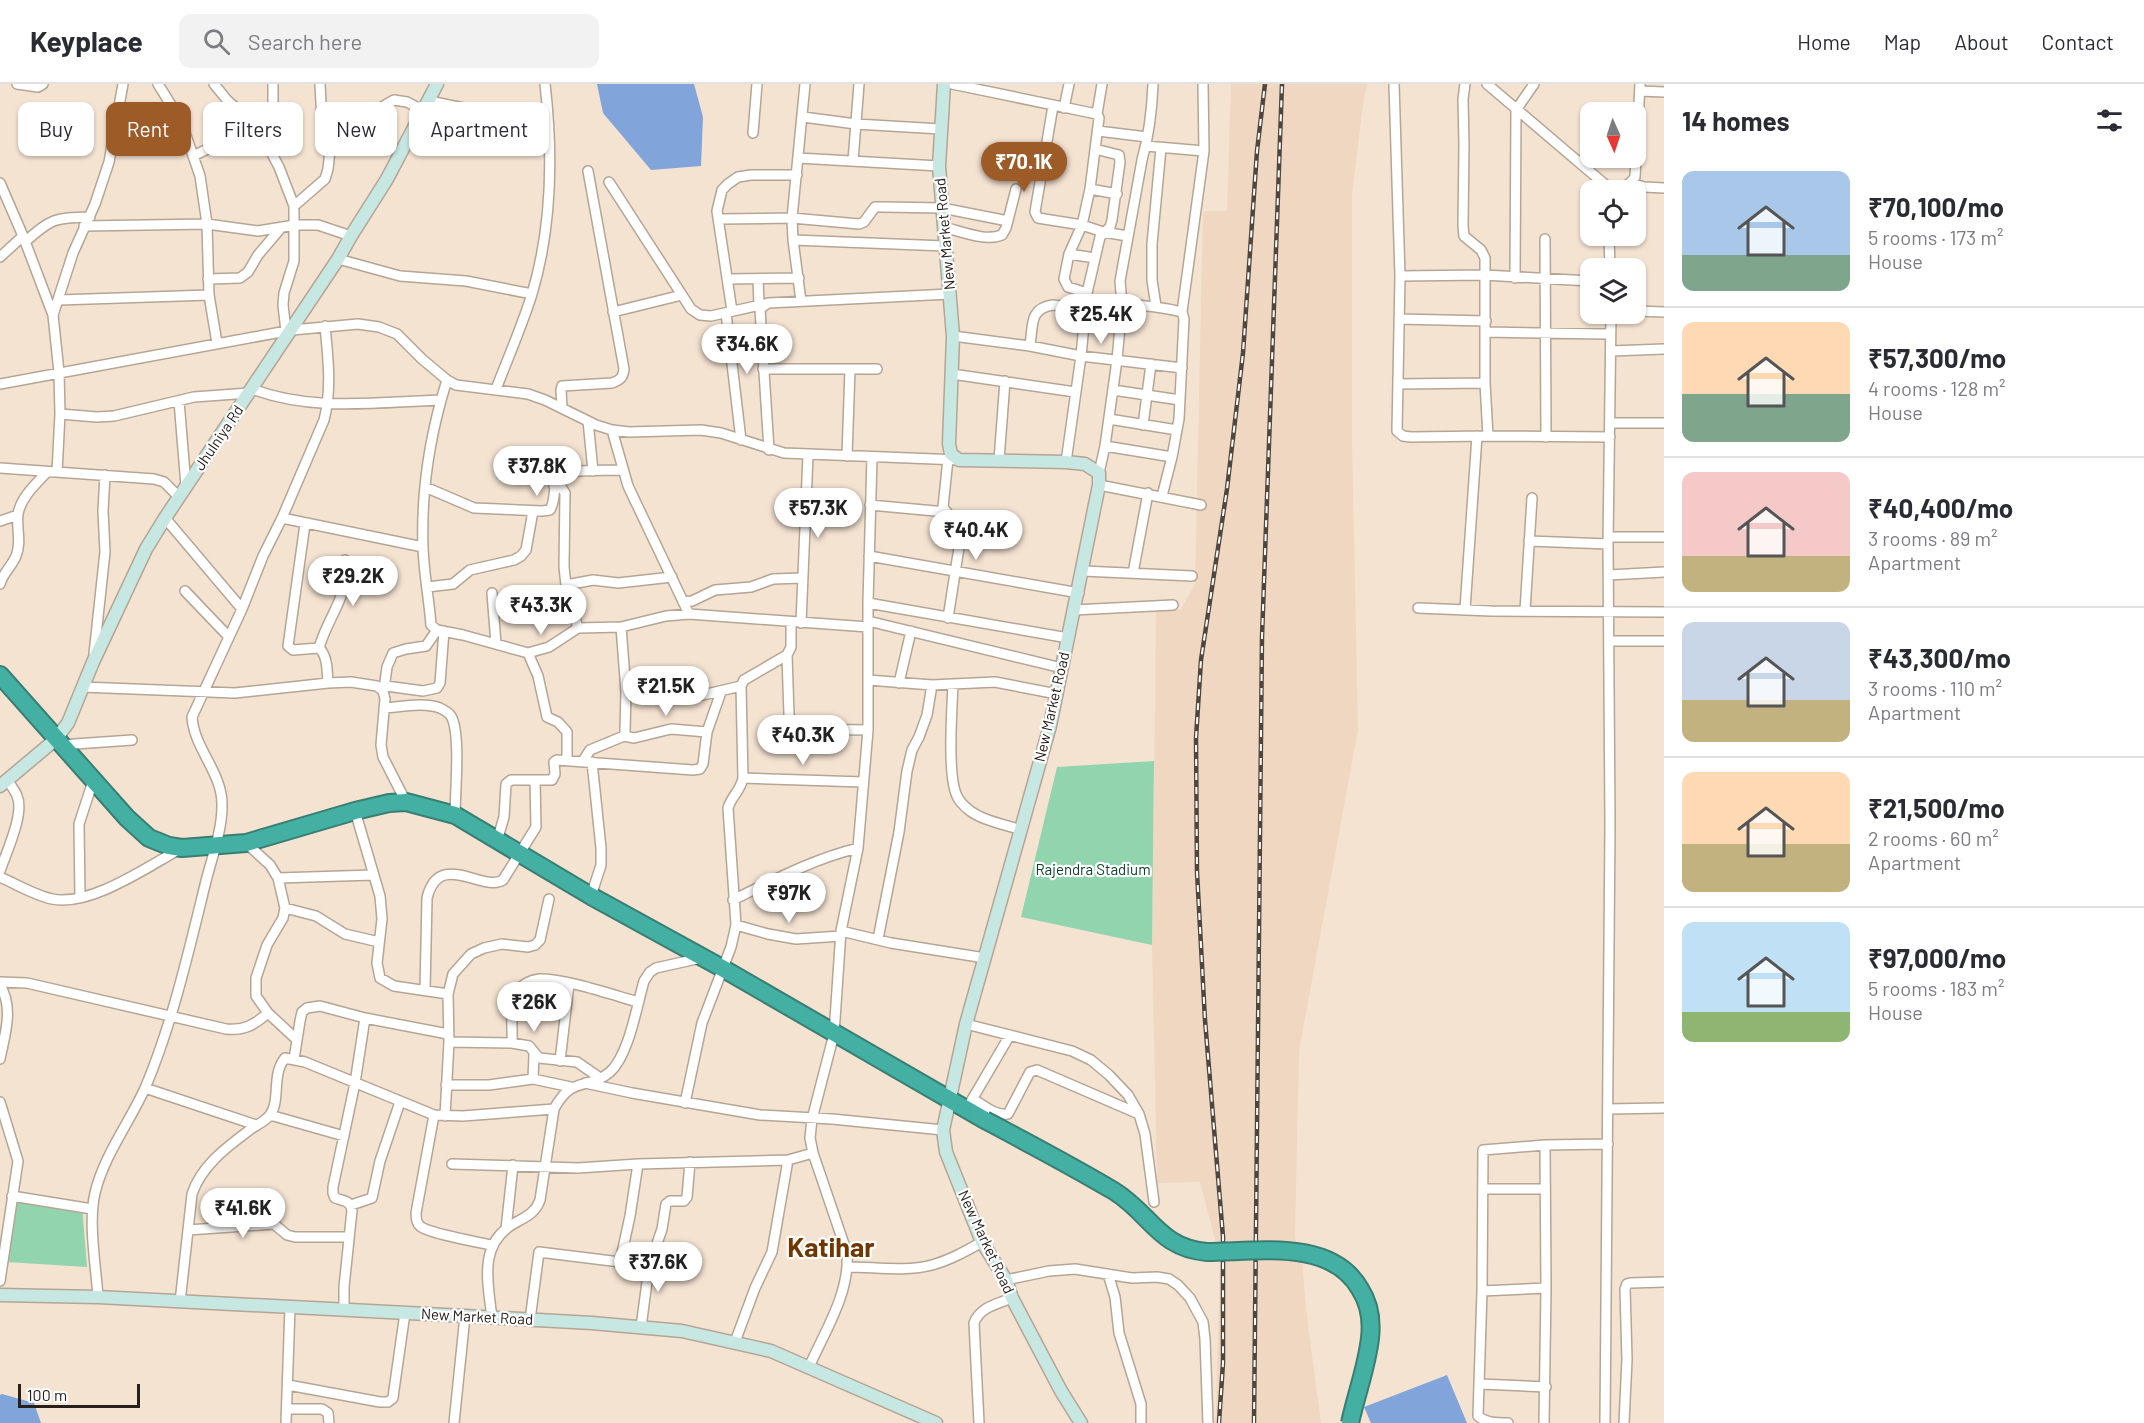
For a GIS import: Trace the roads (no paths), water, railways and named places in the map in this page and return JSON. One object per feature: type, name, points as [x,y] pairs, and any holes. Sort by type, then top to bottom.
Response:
[{"type":"highway","points":[[0,675],[93,782],[140,831],[160,843],[182,848],[246,843],[389,803],[406,802],[454,815],[591,896],[722,968],[950,1100],[970,1103],[986,1120],[1114,1191],[1141,1211],[1168,1239],[1178,1245],[1193,1251],[1299,1252],[1316,1255],[1341,1267],[1358,1284],[1363,1293],[1369,1308],[1371,1323],[1367,1355],[1350,1423]]},
{"type":"street","points":[[17,84],[38,87],[43,84]]},
{"type":"street","points":[[53,315],[73,253],[90,217],[109,162],[123,84]]},
{"type":"street","points":[[159,84],[181,121],[194,156],[201,184],[207,224],[208,295],[217,343]]},
{"type":"street","points":[[214,84],[228,102]]},
{"type":"street","points":[[273,84],[273,102]]},
{"type":"street","points":[[320,84],[321,102]]},
{"type":"street","name":"Jhulniya Rd","points":[[428,102],[437,84]]},
{"type":"street","points":[[545,84],[546,102]]},
{"type":"street","points":[[753,133],[757,84]]},
{"type":"street","points":[[801,301],[792,218],[806,84]]},
{"type":"street","points":[[853,161],[859,84]]},
{"type":"street","name":"New Market Road","points":[[944,84],[939,166],[953,336],[950,444],[953,460]]},
{"type":"street","points":[[952,84],[1097,114]]},
{"type":"street","points":[[1064,108],[1069,84]]},
{"type":"street","points":[[1087,293],[1065,284],[1069,254],[1082,225],[1090,189],[1100,124],[1097,114],[1102,84]]},
{"type":"street","points":[[1099,479],[1117,360],[1121,308],[1120,281],[1147,141],[1153,84]]},
{"type":"street","points":[[1162,496],[1173,456],[1180,400],[1184,319],[1182,312],[1204,151],[1203,84]]},
{"type":"street","points":[[1394,84],[1400,276],[1397,431],[1403,436],[1610,437]]},
{"type":"street","points":[[1465,84],[1463,99],[1464,236],[1480,250],[1485,258],[1485,383],[1488,436]]},
{"type":"street","points":[[1515,278],[1516,110],[1534,84]]},
{"type":"street","points":[[1489,85],[1598,180]]},
{"type":"street","points":[[1633,180],[1640,88],[1664,92]]},
{"type":"street","points":[[390,102],[394,100],[409,102]]},
{"type":"street","points":[[1053,106],[1035,212],[1038,218],[1128,236]]},
{"type":"street","points":[[803,117],[856,124],[941,129]]},
{"type":"street","points":[[1098,131],[1147,141],[1161,148],[1204,151]]},
{"type":"street","name":"Jhulniya Rd","points":[[3,782],[58,742],[146,549],[338,259],[387,179],[409,138]]},
{"type":"street","points":[[1156,306],[1152,280],[1152,244],[1161,148]]},
{"type":"street","points":[[1066,462],[1087,309],[1087,293],[1103,232],[1110,227],[1117,194],[1119,155],[1095,149]]},
{"type":"street","points":[[194,156],[203,152]]},
{"type":"street","points":[[273,156],[294,206],[294,261],[284,293],[283,305],[289,330]]},
{"type":"street","points":[[294,206],[325,179],[329,156]]},
{"type":"street","points":[[496,389],[532,294],[544,241],[548,211],[548,156]]},
{"type":"street","points":[[798,158],[939,166]]},
{"type":"street","points":[[562,408],[562,386],[612,383],[623,376],[624,369],[588,171]]},
{"type":"street","points":[[741,440],[728,279],[718,200],[722,190],[738,177],[797,175]]},
{"type":"street","points":[[609,182],[682,295],[692,309],[700,315],[711,316],[764,304],[950,294]]},
{"type":"street","points":[[0,183],[53,315],[59,372],[60,414],[52,472],[26,495],[18,515],[20,527],[16,556],[6,569],[0,584]]},
{"type":"street","points":[[1646,187],[1664,188]]},
{"type":"street","points":[[943,227],[996,238],[1002,235],[1016,189]]},
{"type":"street","points":[[1090,189],[1117,194]]},
{"type":"street","points":[[719,219],[792,218],[859,224],[864,222],[875,207],[942,208],[1008,221]]},
{"type":"street","points":[[0,257],[46,223],[55,219],[90,217]]},
{"type":"street","points":[[84,226],[207,224],[258,231],[295,225],[318,225],[351,236]]},
{"type":"street","points":[[208,279],[240,278],[248,272],[258,255],[280,229]]},
{"type":"street","points":[[1545,239],[1546,437]]},
{"type":"street","points":[[793,240],[945,246]]},
{"type":"street","points":[[1069,254],[1095,258]]},
{"type":"street","points":[[338,259],[400,276],[466,281],[532,294]]},
{"type":"street","points":[[1400,276],[1484,275],[1580,281]]},
{"type":"street","points":[[728,279],[799,278]]},
{"type":"street","points":[[758,279],[764,304]]},
{"type":"street","points":[[59,300],[208,295]]},
{"type":"street","points":[[613,312],[682,295]]},
{"type":"street","points":[[764,304],[760,309],[769,450]]},
{"type":"street","points":[[1030,346],[1036,312],[1042,306],[1087,309],[1156,306],[1182,312]]},
{"type":"street","points":[[1646,311],[1664,312]]},
{"type":"street","points":[[1399,320],[1486,321]]},
{"type":"street","points":[[0,384],[289,330],[358,324],[379,327],[397,334],[422,359],[456,386],[528,394],[612,430],[629,432],[701,430],[721,433],[769,450],[808,455],[1085,464],[1099,479],[1202,505]]},
{"type":"street","points":[[1605,1423],[1608,1144],[1608,540],[1611,324]]},
{"type":"street","points":[[98,1297],[92,1209],[96,1192],[103,1172],[145,1088],[171,1017],[221,818],[221,790],[193,732],[192,717],[317,438],[328,405],[329,380],[325,326]]},
{"type":"street","points":[[1486,332],[1606,334]]},
{"type":"street","points":[[953,336],[1030,346],[1081,356],[1182,368]]},
{"type":"street","points":[[1611,351],[1664,349]]},
{"type":"street","points":[[1143,425],[1149,395],[1151,364]]},
{"type":"street","points":[[763,369],[877,369]]},
{"type":"street","points":[[847,456],[850,369]]},
{"type":"street","points":[[952,374],[1076,392]]},
{"type":"street","points":[[447,380],[430,447],[425,487],[423,547],[431,625],[441,631],[528,653],[549,647],[578,628],[621,627],[666,616],[689,614],[796,623],[868,624],[911,631],[1062,668]]},
{"type":"street","points":[[999,460],[1005,381]]},
{"type":"street","points":[[1398,384],[1485,383]]},
{"type":"street","points":[[1113,390],[1180,400]]},
{"type":"street","points":[[60,414],[114,416],[194,398],[251,391],[289,401],[328,405],[441,400]]},
{"type":"street","points":[[179,401],[186,486]]},
{"type":"street","points":[[1109,419],[1177,430]]},
{"type":"street","points":[[588,421],[593,471]]},
{"type":"street","points":[[1610,423],[1664,423]]},
{"type":"street","points":[[612,430],[622,470],[635,503],[689,614]]},
{"type":"street","points":[[1465,609],[1477,436]]},
{"type":"street","points":[[1105,446],[1173,456]]},
{"type":"street","points":[[808,455],[802,578],[796,623],[787,655],[789,715],[793,728],[798,729],[868,730]]},
{"type":"street","points":[[809,1367],[840,1298],[848,1267],[844,1242],[813,1153],[810,1138],[812,1119],[834,1034],[841,934],[858,848],[868,730],[868,603],[872,457]]},
{"type":"street","points":[[948,618],[959,532],[943,507],[953,460]]},
{"type":"street","points":[[0,468],[154,479],[164,482],[179,497]]},
{"type":"street","points":[[425,487],[474,508],[550,510],[553,505],[557,477],[563,474],[622,470]]},
{"type":"street","points":[[93,662],[105,552],[103,511],[105,475]]},
{"type":"street","name":"New Market Road","points":[[1081,1423],[1012,1298],[1006,1280],[982,1242],[946,1152],[943,1130],[966,1024],[1050,726],[1083,571],[1099,479]]},
{"type":"street","points":[[554,486],[561,487],[565,494],[566,585],[578,628]]},
{"type":"street","points":[[1133,573],[1148,493]]},
{"type":"street","points":[[1525,611],[1532,498]]},
{"type":"street","points":[[870,505],[946,512]]},
{"type":"street","points":[[428,586],[453,584],[470,570],[514,560],[521,556],[526,550],[532,511]]},
{"type":"street","points":[[0,521],[18,515]]},
{"type":"street","points":[[165,518],[242,609]]},
{"type":"street","points":[[282,518],[423,547]]},
{"type":"street","points":[[305,524],[288,646],[292,650],[319,648]]},
{"type":"street","points":[[1529,541],[1664,537]]},
{"type":"street","points":[[870,556],[1078,593]]},
{"type":"street","points":[[319,648],[326,625],[336,611],[343,594],[347,574],[345,560]]},
{"type":"street","points":[[1083,571],[1192,576]]},
{"type":"street","points":[[1609,575],[1664,572]]},
{"type":"street","points":[[566,585],[593,580],[618,583],[672,577]]},
{"type":"street","points":[[683,602],[692,601],[715,590],[751,587],[781,578],[802,578]]},
{"type":"street","points":[[185,591],[228,636]]},
{"type":"street","points":[[492,593],[496,644]]},
{"type":"street","points":[[868,603],[1068,638]]},
{"type":"street","points":[[1074,610],[1173,605]]},
{"type":"street","points":[[1418,608],[1664,612]]},
{"type":"street","points":[[621,627],[626,691],[624,736]]},
{"type":"street","points":[[82,687],[235,693],[328,683],[362,683],[384,689],[423,691],[437,688],[440,683],[441,631]]},
{"type":"street","points":[[406,802],[383,757],[381,745],[387,667],[393,654],[426,646],[441,631]]},
{"type":"street","points":[[899,683],[911,631]]},
{"type":"street","points":[[1609,641],[1664,641]]},
{"type":"street","points":[[319,648],[325,655],[328,683]]},
{"type":"street","points":[[528,653],[540,685],[547,717],[564,726],[567,732],[567,760]]},
{"type":"street","points":[[685,1103],[702,1023],[731,947],[736,926],[728,808],[730,799],[741,784],[742,778],[741,686],[744,680],[787,655]]},
{"type":"street","points":[[868,680],[932,685],[994,682],[1057,694]]},
{"type":"street","points":[[953,684],[952,763],[956,794],[971,812],[1021,830]]},
{"type":"street","points":[[878,939],[899,832],[906,771],[927,715],[932,685]]},
{"type":"street","points":[[671,695],[703,695],[741,686]]},
{"type":"street","points":[[497,840],[504,817],[506,783],[511,780],[552,780],[555,774],[554,762],[557,760],[700,769],[703,764],[707,732],[721,692]]},
{"type":"street","points":[[384,708],[427,705],[447,711],[452,717],[456,732],[454,815]]},
{"type":"street","points":[[591,896],[601,865],[602,848],[586,753],[594,747],[624,736],[634,738],[672,729],[707,732]]},
{"type":"street","points":[[58,742],[132,740]]},
{"type":"street","points":[[742,778],[863,782]]},
{"type":"street","points":[[425,990],[427,898],[430,889],[440,878],[458,874],[498,884],[503,880],[536,827],[535,781]]},
{"type":"street","points":[[0,871],[18,815],[19,805],[17,796],[3,782]]},
{"type":"street","points":[[80,898],[79,824],[93,782]]},
{"type":"street","points":[[356,811],[378,887],[381,906],[377,963],[380,978],[394,986],[448,994]]},
{"type":"street","points":[[246,843],[270,865],[278,878],[285,908],[280,925],[267,945],[256,978],[256,996],[268,1013],[297,1040]]},
{"type":"street","points":[[0,877],[51,898],[66,900],[80,898],[102,891],[182,848]]},
{"type":"street","points":[[733,900],[802,866],[858,848]]},
{"type":"street","points":[[278,878],[373,875]]},
{"type":"street","points":[[445,1116],[448,994],[453,974],[471,954],[484,948],[502,944],[535,945],[540,940],[549,899]]},
{"type":"street","points":[[285,908],[316,916],[345,934],[379,942]]},
{"type":"street","points":[[736,926],[796,939],[841,934],[985,958]]},
{"type":"street","points":[[446,1085],[489,1085],[533,1079],[571,1087],[600,1078],[611,1071],[619,1059],[627,1042],[644,981],[650,972],[656,968],[703,958]]},
{"type":"street","points":[[512,1043],[513,1002],[517,992],[531,981],[546,980],[569,984],[638,1002]]},
{"type":"street","points":[[0,1059],[8,1005],[0,983],[27,983],[234,1030],[256,1023],[268,1013]]},
{"type":"street","points":[[560,1060],[569,984]]},
{"type":"street","points":[[294,1059],[303,1012],[307,1008],[320,1006],[448,1038],[529,1046],[534,1054],[546,1060],[578,1062],[600,1078]]},
{"type":"street","points":[[351,1205],[347,1201],[335,1198],[333,1193],[355,1083],[365,1018]]},
{"type":"street","points":[[966,1024],[1072,1051],[1091,1060],[1109,1075],[1128,1095],[1139,1114],[1145,1134],[1154,1202]]},
{"type":"street","points":[[1010,1035],[970,1103],[1002,1115],[1008,1114],[1030,1072],[1037,1070],[1139,1114]]},
{"type":"street","points":[[533,1079],[534,1054]]},
{"type":"street","points":[[180,1302],[192,1194],[196,1181],[203,1171],[270,1115],[274,1104],[279,1065],[285,1058],[294,1059],[434,1115],[554,1109]]},
{"type":"street","points":[[585,1083],[760,1115],[943,1130]]},
{"type":"street","points":[[492,1318],[488,1284],[491,1245],[506,1228],[530,1215],[536,1209],[540,1200],[554,1109],[560,1098],[571,1087]]},
{"type":"street","points":[[145,1088],[256,1125]]},
{"type":"street","points":[[0,1102],[18,1161],[3,1237],[0,1281]]},
{"type":"street","points":[[351,1205],[372,1198],[380,1161],[400,1102]]},
{"type":"street","points":[[1608,1110],[1664,1108]]},
{"type":"street","points":[[270,1115],[344,1136]]},
{"type":"street","points":[[434,1115],[416,1220],[420,1227],[430,1231],[491,1245]]},
{"type":"street","points":[[1508,1423],[1489,1423],[1482,1421],[1478,1416],[1483,1150],[1545,1145],[1608,1144]]},
{"type":"street","points":[[1544,1423],[1546,1387],[1545,1145]]},
{"type":"street","points":[[453,1164],[578,1168],[788,1160],[813,1153]]},
{"type":"street","points":[[735,1342],[755,1288],[772,1252],[788,1160]]},
{"type":"street","points":[[641,1328],[649,1266],[662,1228],[666,1204],[670,1201],[684,1201],[687,1197],[690,1162]]},
{"type":"street","points":[[530,1320],[539,1252],[620,1262],[638,1164]]},
{"type":"street","points":[[506,1228],[513,1165]]},
{"type":"street","points":[[1484,1189],[1544,1189]]},
{"type":"street","points":[[12,1196],[92,1209]]},
{"type":"street","points":[[344,1310],[351,1205]]},
{"type":"street","points":[[188,1230],[274,1224],[287,1235],[295,1237],[349,1237]]},
{"type":"street","points":[[848,1267],[916,1268],[948,1259],[982,1242]]},
{"type":"street","points":[[1006,1280],[1062,1269],[1132,1278],[1157,1277],[1169,1279],[1178,1285],[1190,1298],[1203,1322],[1208,1423]]},
{"type":"street","points":[[1108,1274],[1115,1297],[1119,1333],[1141,1404],[1141,1423]]},
{"type":"street","points":[[1624,1423],[1627,1359],[1625,1288],[1630,1283],[1664,1282]]},
{"type":"street","points":[[1482,1292],[1546,1288]]},
{"type":"street","name":"New Market Road","points":[[0,1295],[98,1297],[465,1316],[682,1331],[771,1351],[918,1420],[936,1423]]},
{"type":"street","points":[[979,1423],[974,1323],[977,1314],[984,1309],[1012,1298]]},
{"type":"street","points":[[286,1423],[290,1307]]},
{"type":"street","points":[[288,1385],[388,1402],[393,1398],[405,1313]]},
{"type":"street","points":[[454,1423],[465,1316]]},
{"type":"street","points":[[1480,1384],[1546,1387]]},
{"type":"street","points":[[287,1409],[322,1409],[328,1413],[329,1423]]},
{"type":"water","points":[[597,84],[694,84],[703,117],[701,166],[651,170],[603,113]]},
{"type":"water","points":[[1447,1375],[1467,1423],[1371,1423],[1364,1407]]},
{"type":"water","points":[[0,1395],[34,1403],[41,1423],[0,1423]]},
{"type":"railway","points":[[1219,1423],[1223,1363],[1223,1237],[1205,1020],[1197,872],[1196,738],[1201,660],[1227,489],[1243,353],[1257,151],[1265,84]]},
{"type":"railway","points":[[1254,1423],[1262,637],[1282,84]]},
{"type":"district","name":"Katihar","points":[[831,1248]]},
{"type":"park label","name":"Rajendra Stadium","points":[[1093,870]]}]
